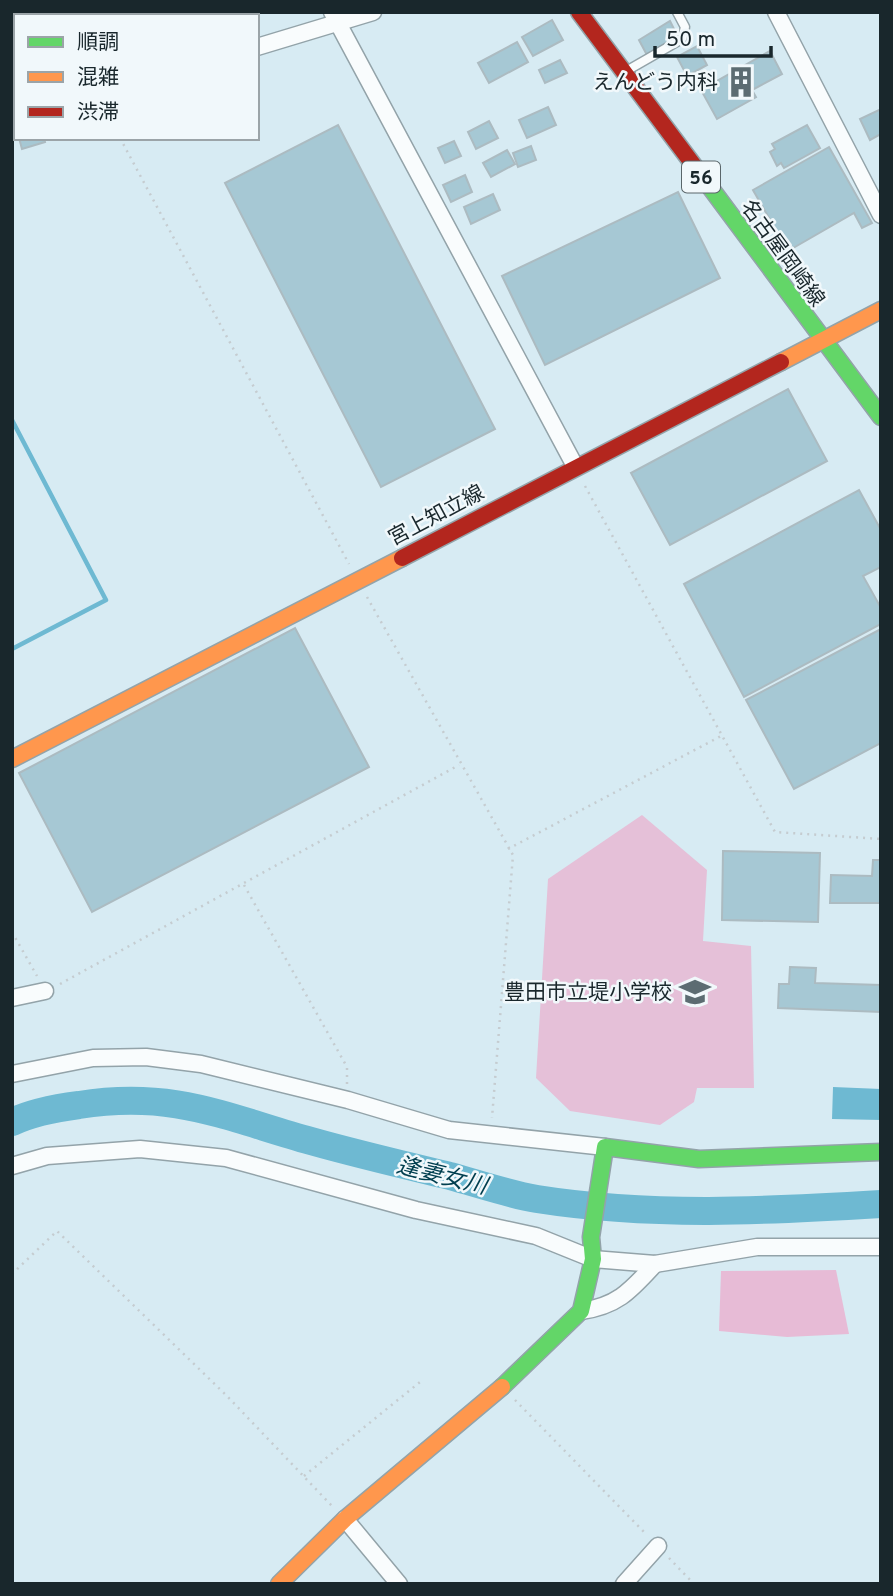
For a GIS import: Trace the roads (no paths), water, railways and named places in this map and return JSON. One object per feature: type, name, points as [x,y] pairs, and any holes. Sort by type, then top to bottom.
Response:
[{"type":"main road","name":"名古屋岡崎線","points":[[579,12],[822,341],[881,416]]},
{"type":"main road","name":"宮上知立線","points":[[12,759],[881,310]]},
{"type":"main road","points":[[279,1584],[345,1519],[503,1387],[581,1311],[593,1259],[591,1237],[604,1154],[699,1159],[881,1152]]},
{"type":"street","points":[[259,46],[334,18],[373,12]]},
{"type":"street","points":[[776,12],[881,215]]},
{"type":"street","points":[[334,18],[575,466]]},
{"type":"street","points":[[12,998],[45,991]]},
{"type":"street","points":[[12,1074],[93,1058],[146,1058],[201,1064],[348,1100],[449,1130],[491,1134],[604,1154]]},
{"type":"street","points":[[12,1166],[47,1156],[140,1149],[226,1158],[416,1210],[536,1236],[593,1259],[655,1264],[757,1247],[881,1247]]},
{"type":"street","points":[[581,1311],[604,1308],[628,1294],[655,1264]]},
{"type":"street","points":[[345,1519],[399,1584]]},
{"type":"street","points":[[624,1584],[658,1546]]},
{"type":"lane","points":[[624,72],[682,39],[685,27],[677,12]]},
{"type":"water","points":[[833,1087],[881,1089],[881,1120],[832,1119]]},
{"type":"waterway","points":[[12,420],[106,600],[12,649]]},
{"type":"waterway","name":"逢妻女川","points":[[12,1122],[45,1111],[112,1101],[171,1103],[537,1199],[580,1205],[709,1211],[881,1204]]},
{"type":"place","name":"えんどう内科","points":[[741,82]]},
{"type":"place","name":"豊田市立堤小学校","points":[[695,992]]}]
